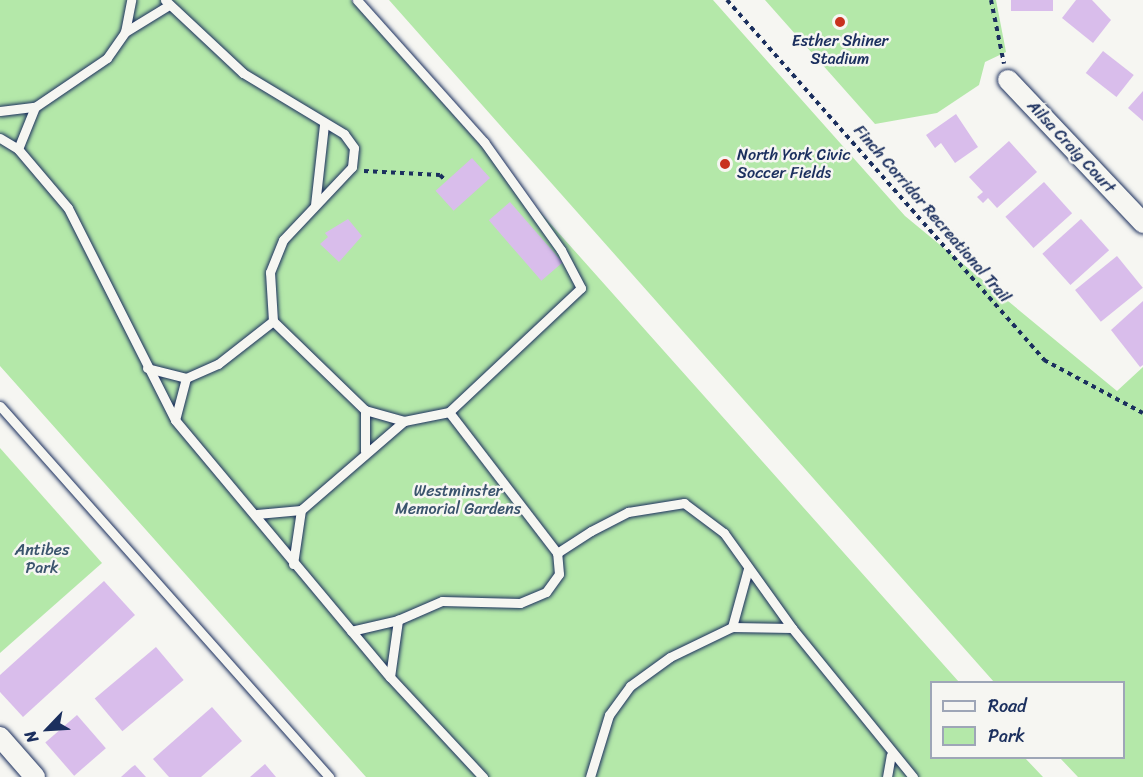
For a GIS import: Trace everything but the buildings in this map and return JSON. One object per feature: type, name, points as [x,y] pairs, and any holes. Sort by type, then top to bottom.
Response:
[{"type":"street","name":"Ailsa Craig Court","points":[[1008,80],[1140,213]]},
{"type":"street","points":[[0,737],[35,777]]},
{"type":"lane","points":[[125,32],[131,0]]},
{"type":"lane","points":[[256,514],[301,510],[365,451],[404,421],[449,412],[581,288],[561,250],[484,142],[357,0]]},
{"type":"lane","points":[[0,111],[35,107],[107,58],[125,32],[167,3],[243,73],[344,134],[354,148],[352,167],[282,240],[270,272],[273,321],[365,410],[404,421]]},
{"type":"lane","points":[[18,149],[35,107]]},
{"type":"lane","points":[[315,205],[324,124]]},
{"type":"lane","points":[[0,138],[18,149],[68,208],[175,420],[256,514],[293,564],[390,677],[483,777]]},
{"type":"lane","points":[[147,368],[186,378],[218,364],[273,321]]},
{"type":"lane","points":[[175,420],[186,378]]},
{"type":"lane","points":[[0,406],[329,777]]},
{"type":"lane","points":[[365,410],[365,451]]},
{"type":"lane","points":[[351,631],[398,620],[442,601],[520,603],[552,583],[559,574],[557,554],[449,412]]},
{"type":"lane","points":[[557,554],[628,512],[684,503],[724,533],[792,628],[891,755],[913,777]]},
{"type":"lane","points":[[293,564],[301,510]]},
{"type":"lane","points":[[732,627],[748,569]]},
{"type":"lane","points":[[390,677],[398,620]]},
{"type":"lane","points":[[590,777],[609,715],[630,686],[669,657],[732,627],[792,628]]},
{"type":"lane","points":[[887,777],[891,755]]},
{"type":"path","name":"Finch Corridor Recreational Trail","points":[[728,0],[1044,360],[1143,413]]},
{"type":"path","points":[[992,0],[1008,80]]},
{"type":"path","points":[[352,167],[440,175],[446,181]]},
{"type":"green space","name":"Westminster Memorial Gardens","points":[[0,0],[351,0],[958,681],[930,681],[930,759],[1026,759],[1043,777],[366,777],[0,366]]},
{"type":"green space","points":[[389,0],[713,0],[905,216],[1117,391],[1143,367],[1143,777],[1078,777],[1061,759],[1125,759],[1125,681],[993,681]]},
{"type":"green space","points":[[765,0],[996,0],[1006,52],[985,62],[979,85],[937,113],[875,124]]},
{"type":"green space","name":"Antibes Park","points":[[0,448],[102,563],[0,653]]},
{"type":"place","name":"Esther Shiner Stadium","points":[[840,22]]},
{"type":"place","name":"North York Civic Soccer Fields","points":[[725,164]]}]
